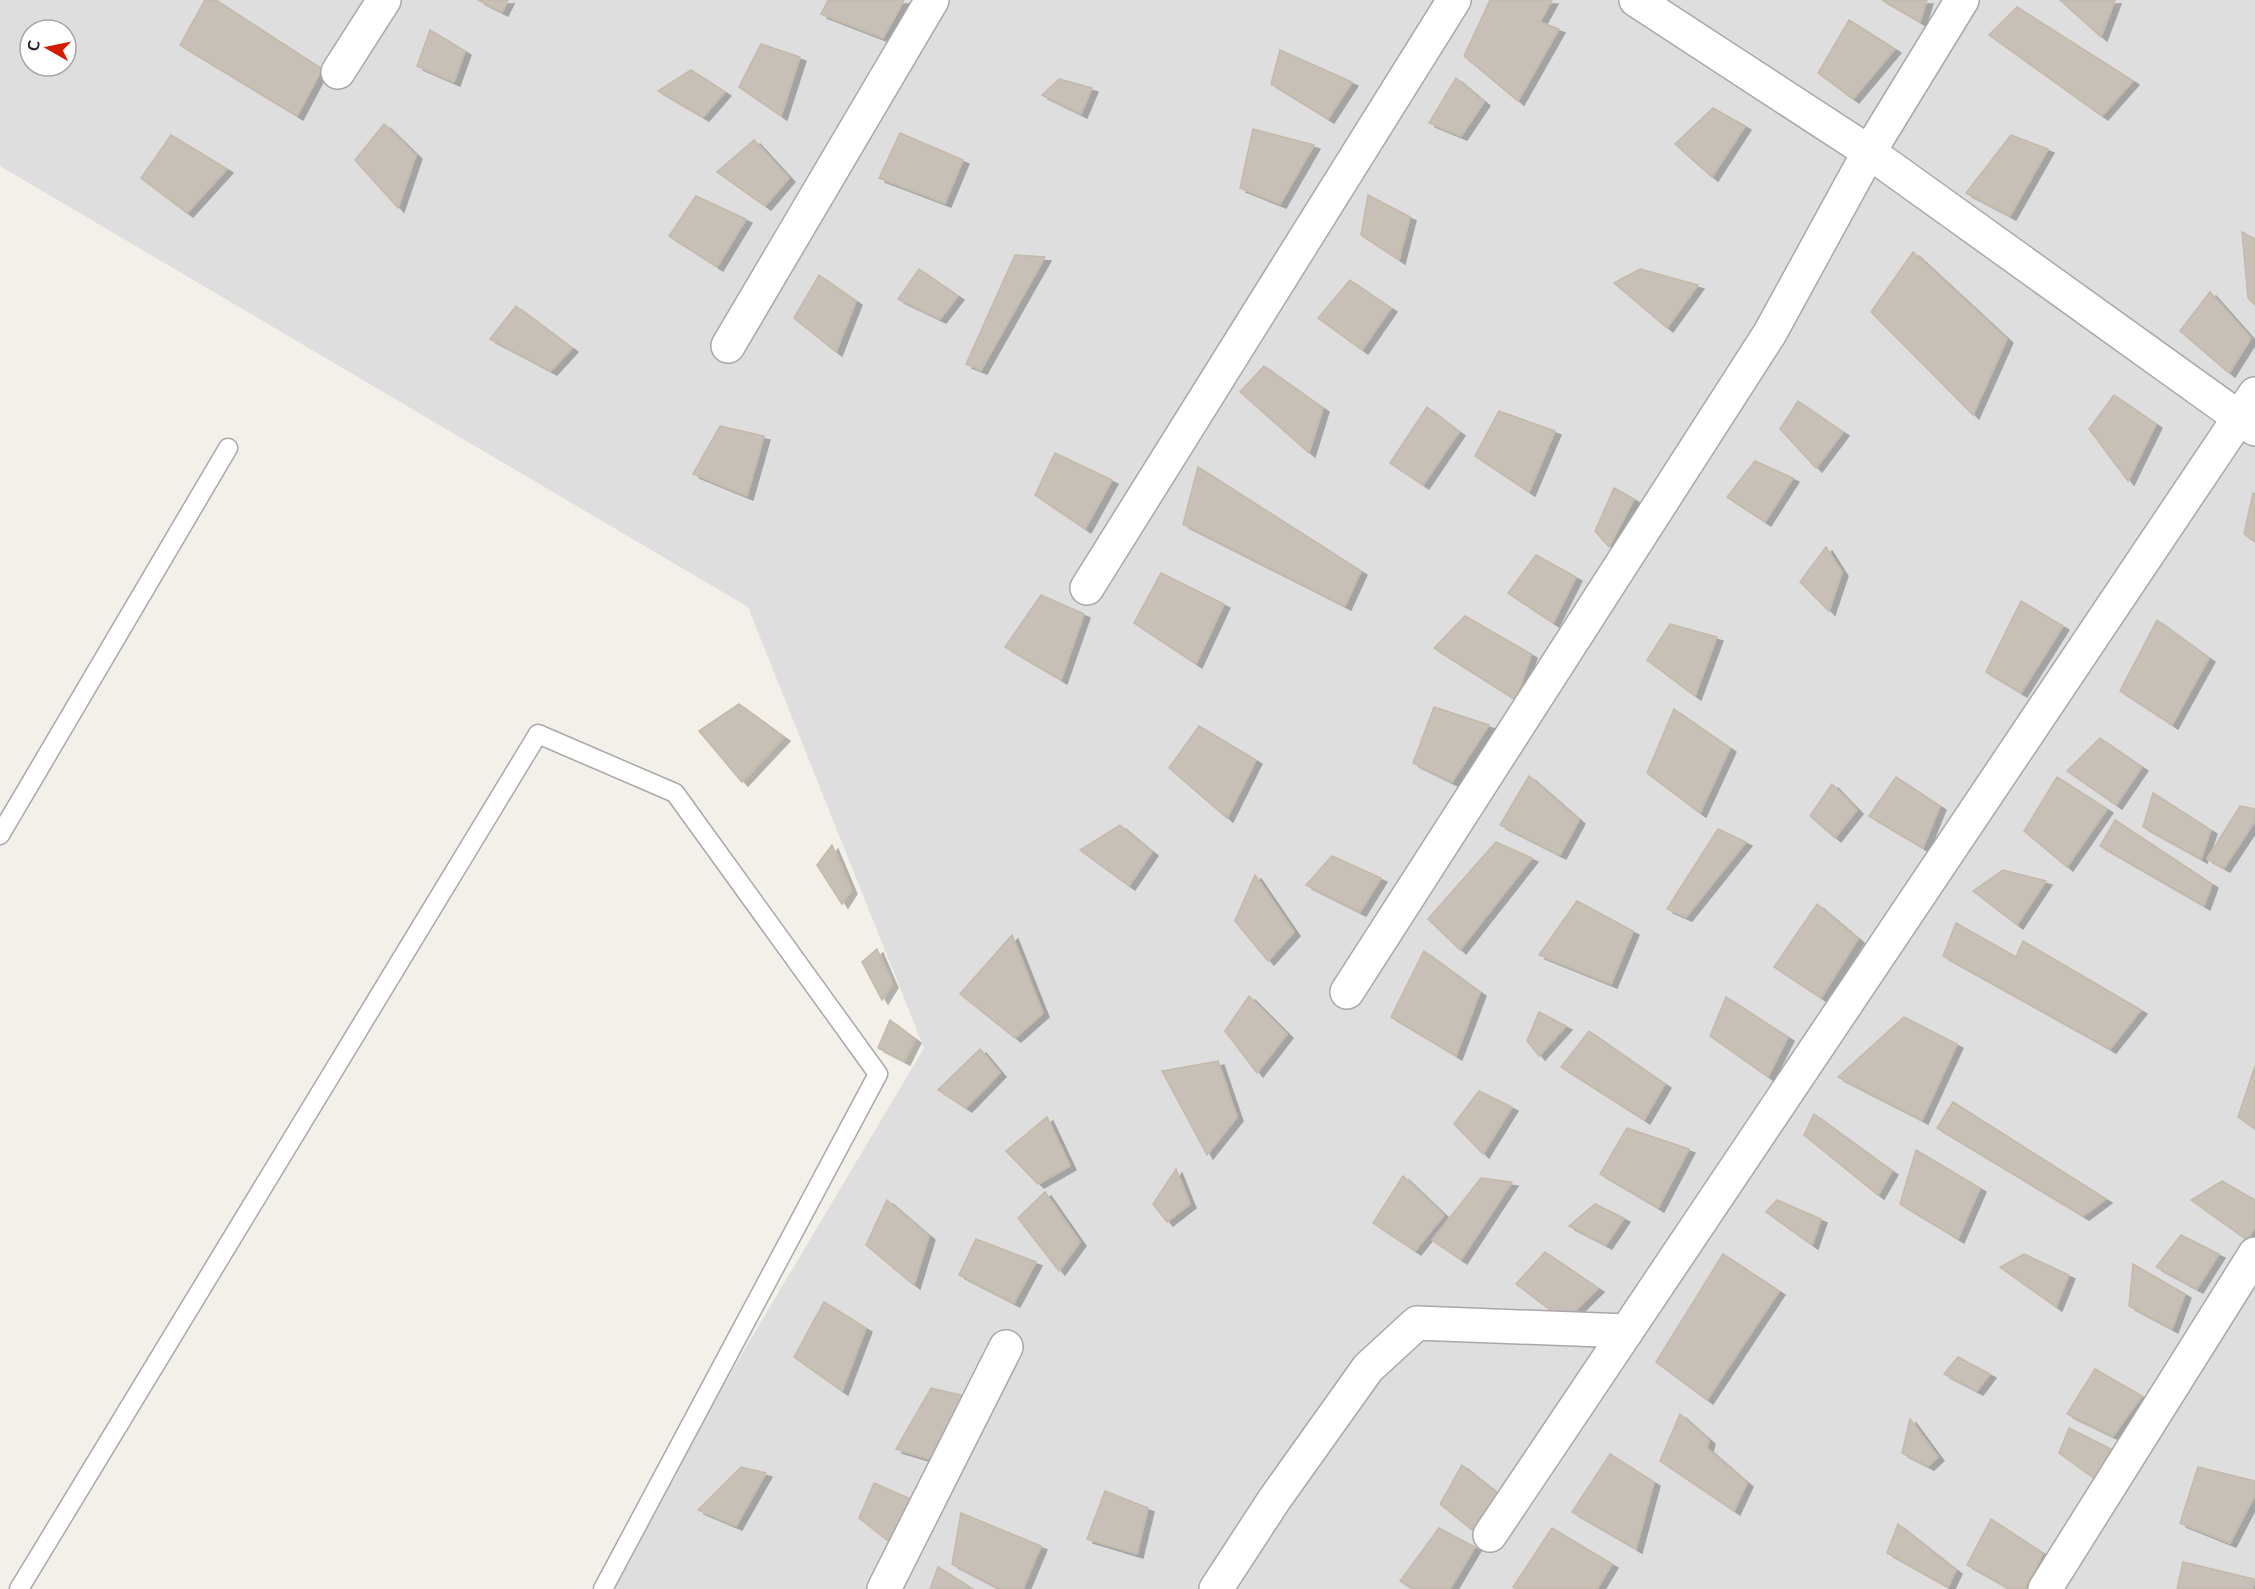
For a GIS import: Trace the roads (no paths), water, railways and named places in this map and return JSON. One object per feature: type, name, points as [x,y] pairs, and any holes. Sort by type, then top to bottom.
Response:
[{"type":"street","points":[[338,72],[384,0]]},
{"type":"street","points":[[728,346],[932,0]]},
{"type":"street","points":[[1087,588],[1454,0]]},
{"type":"street","points":[[1490,1535],[2249,414],[1869,152],[1636,0]]},
{"type":"street","points":[[1347,992],[1770,333],[1869,152],[1962,0]]},
{"type":"street","points":[[2045,1589],[2255,1254]]},
{"type":"street","points":[[1216,1589],[1274,1500],[1368,1368],[1417,1323],[1627,1330]]},
{"type":"street","points":[[884,1589],[1006,1347]]},
{"type":"lane","points":[[0,835],[228,448]]},
{"type":"lane","points":[[19,1589],[538,734],[675,793],[878,1074],[603,1589]]}]
